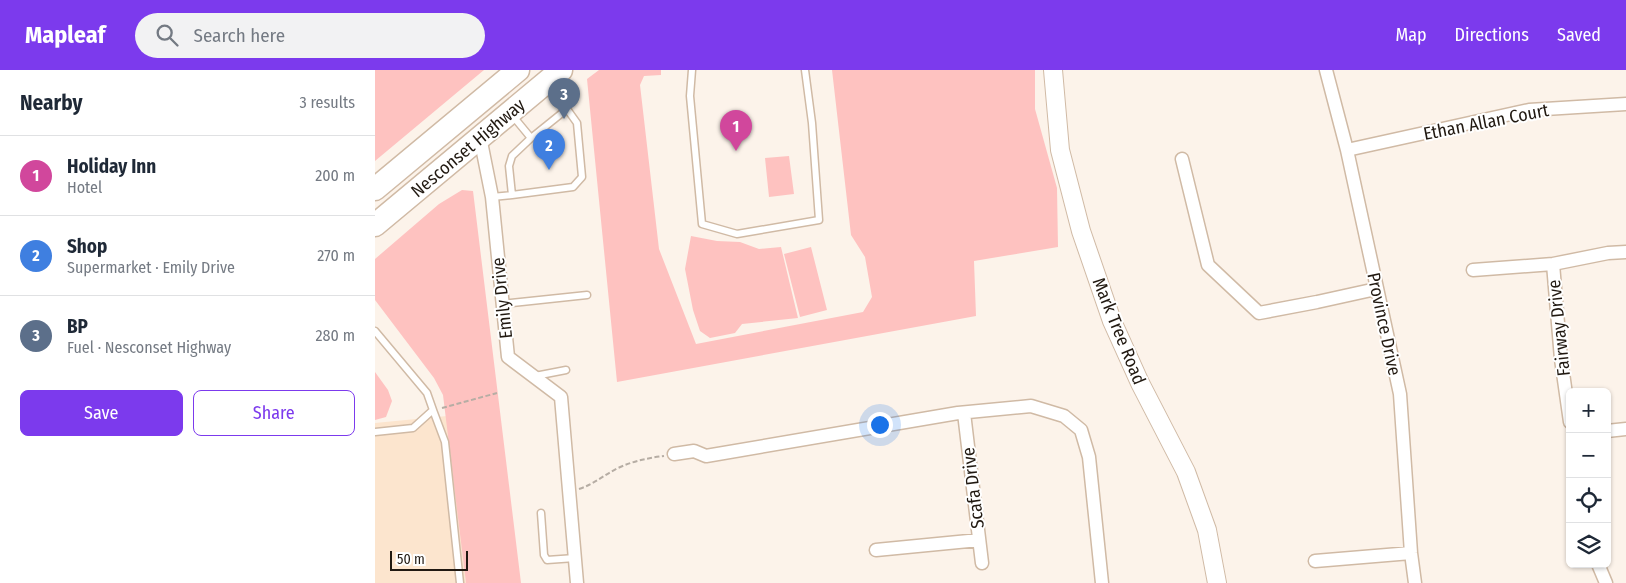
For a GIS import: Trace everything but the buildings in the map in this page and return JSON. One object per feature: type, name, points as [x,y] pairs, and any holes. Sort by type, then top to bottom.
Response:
[{"type":"highway","name":"Nesconset Highway","points":[[375,189],[518,70]]},
{"type":"highway","name":"Nesconset Highway","points":[[375,226],[558,73]]},
{"type":"main road","name":"Mark Tree Road","points":[[1053,70],[1060,150],[1081,232],[1112,321],[1140,383],[1186,472],[1207,530],[1217,583]]},
{"type":"street","name":"Province Drive","points":[[1326,70],[1347,150],[1400,394],[1411,554],[1415,583]]},
{"type":"street","name":"Ethan Allan Court","points":[[1347,150],[1529,110],[1626,104]]},
{"type":"street","name":"Emily Drive","points":[[480,137],[492,197],[508,357],[561,397],[577,583]]},
{"type":"street","points":[[1182,159],[1208,264],[1259,313],[1376,289]]},
{"type":"street","points":[[1473,270],[1553,264],[1626,252]]},
{"type":"street","name":"Fairway Drive","points":[[1553,264],[1566,394]]},
{"type":"street","points":[[674,454],[694,451],[706,456],[964,413],[1031,406],[1064,416],[1081,430],[1089,457],[1102,583]]},
{"type":"street","name":"Scafa Drive","points":[[964,413],[982,563]]},
{"type":"street","points":[[1611,431],[1626,429]]},
{"type":"street","points":[[876,550],[979,540]]},
{"type":"street","points":[[1315,561],[1411,554]]},
{"type":"street","points":[[1600,568],[1606,583]]},
{"type":"lane","points":[[691,70],[691,96],[702,224],[737,234],[819,220],[812,123],[805,70]]},
{"type":"lane","points":[[492,197],[573,188],[582,177],[577,123],[567,109],[569,92],[558,73]]},
{"type":"lane","points":[[512,195],[509,166],[512,156],[567,109]]},
{"type":"lane","points":[[510,113],[531,138]]},
{"type":"lane","points":[[503,304],[587,295]]},
{"type":"lane","points":[[375,331],[427,393],[445,442],[460,583]]},
{"type":"lane","points":[[534,376],[566,370]]},
{"type":"lane","points":[[375,432],[413,428],[433,410]]},
{"type":"lane","points":[[541,513],[544,555],[547,560],[575,558]]},
{"type":"path","points":[[433,410],[497,393]]},
{"type":"path","points":[[569,491],[596,483],[618,468],[634,462],[674,454]]},
{"type":"shaded area","points":[[375,70],[484,70],[375,161]]},
{"type":"shaded area","points":[[599,70],[661,70],[661,75],[644,76],[640,85],[659,249],[696,344],[863,312],[872,297],[865,257],[851,235],[832,70],[1035,70],[1035,109],[1057,188],[1058,247],[974,261],[976,316],[617,382],[587,79]]},
{"type":"shaded area","points":[[789,156],[794,194],[769,197],[765,158]]},
{"type":"shaded area","points":[[462,190],[473,191],[521,583],[466,583],[443,395],[434,378],[375,300],[375,259],[439,204]]},
{"type":"shaded area","points":[[691,236],[717,241],[740,242],[759,249],[781,247],[798,318],[742,324],[735,333],[710,338],[700,331],[693,310],[685,269]]},
{"type":"shaded area","points":[[811,247],[827,310],[800,317],[784,254]]},
{"type":"shaded area","points":[[375,372],[388,390],[392,401],[386,417],[375,420]]},
{"type":"shaded area","points":[[447,416],[466,583],[375,583],[375,423]]},
{"type":"place","name":"BP","points":[[564,119]]},
{"type":"place","name":"Holiday Inn","points":[[736,151]]},
{"type":"place","name":"Shop","points":[[549,170]]}]
